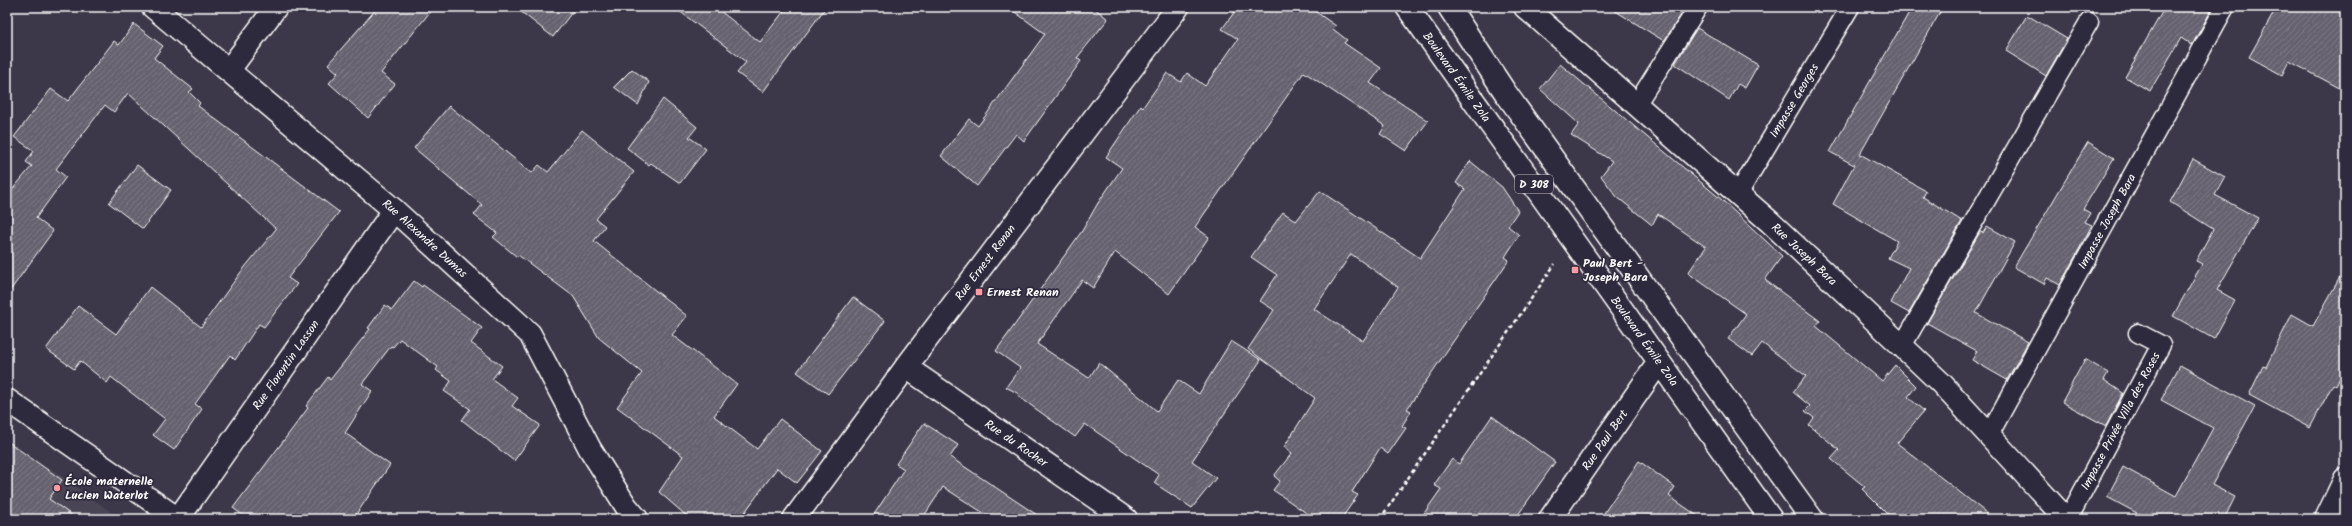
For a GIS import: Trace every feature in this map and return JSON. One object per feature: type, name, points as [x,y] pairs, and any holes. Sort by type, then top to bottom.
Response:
[{"type":"street","name":"Rue Alexandre Dumas","points":[[153,7],[394,210],[530,334],[590,448],[626,506],[638,519]]},
{"type":"street","points":[[229,70],[276,7]]},
{"type":"street","name":"Rue Ernest Renan","points":[[794,519],[906,367],[1178,7]]},
{"type":"street","name":"Boulevard Émile Zola","points":[[1407,7],[1771,519]]},
{"type":"street","name":"D 308","points":[[1449,7],[1505,92],[1812,519]]},
{"type":"street","name":"Rue Joseph Bara","points":[[1525,7],[1738,194],[1902,346],[1941,383],[2067,519]]},
{"type":"street","name":"Rue Florentin Lasson","points":[[178,519],[394,210]]},
{"type":"street","name":"Rue Paul Bert","points":[[1550,519],[1659,362]]},
{"type":"street","name":"Rue du Rocher","points":[[906,367],[1126,519]]},
{"type":"street","points":[[7,400],[178,519]]},
{"type":"street","points":[[2326,519],[2345,479]]},
{"type":"lane","points":[[1636,105],[1698,7]]},
{"type":"lane","name":"Impasse Georges","points":[[1738,194],[1850,7]]},
{"type":"lane","name":"Impasse Joseph Bara","points":[[1989,435],[2225,7]]},
{"type":"lane","points":[[1902,346],[2089,22]]},
{"type":"lane","name":"Impasse Privée Villa des Roses","points":[[2067,519],[2160,345],[2138,333]]},
{"type":"path","points":[[1380,519],[1551,269],[1574,240]]},
{"type":"shaded area","name":"École maternelle Lucien Waterlot","points":[[50,468],[121,519],[12,519]]},
{"type":"building","points":[[378,7],[434,7],[381,73],[395,84],[368,118],[329,83],[338,73],[328,64]]},
{"type":"building","points":[[515,7],[576,7],[553,37]]},
{"type":"building","points":[[674,7],[715,7],[760,42],[787,7],[826,7],[763,92],[737,73],[746,62]]},
{"type":"building","points":[[1008,7],[1093,7],[1108,19],[1077,58],[1081,61],[1024,141],[1016,134],[977,186],[941,156],[969,119],[978,126],[1045,34]]},
{"type":"building","points":[[1238,7],[1309,7],[1336,26],[1333,29],[1347,40],[1344,43],[1381,68],[1370,83],[1428,121],[1406,151],[1380,134],[1385,126],[1304,72],[1195,227],[1209,237],[1169,294],[1115,252],[1093,288],[1082,280],[1037,344],[1089,378],[1099,363],[1157,411],[1178,380],[1199,394],[1231,341],[1261,360],[1192,461],[1216,478],[1192,508],[1154,483],[1159,475],[1085,424],[1075,437],[1018,396],[1019,394],[1006,387],[1020,368],[996,351],[1082,231],[1098,203],[1122,168],[1106,157],[1141,105],[1143,107],[1167,73],[1181,82],[1187,73],[1205,86],[1238,39],[1222,29]]},
{"type":"building","points":[[1609,7],[1686,7],[1664,41]]},
{"type":"building","points":[[1912,7],[1943,7],[1860,154],[1926,191],[1923,197],[1962,221],[1909,313],[1891,303],[1909,268],[1888,258],[1897,241],[1833,204],[1854,165],[1830,152]]},
{"type":"building","points":[[2165,7],[2213,7],[2192,45],[2181,38],[2150,91],[2125,77]]},
{"type":"building","points":[[2277,7],[2345,7],[2345,91],[2289,61],[2282,75],[2249,57]]},
{"type":"building","points":[[2027,15],[2067,39],[2046,76],[2006,51]]},
{"type":"building","points":[[134,24],[163,46],[154,58],[193,89],[189,92],[200,103],[198,106],[339,212],[288,278],[297,284],[264,327],[259,324],[235,360],[230,355],[195,404],[202,409],[174,450],[153,435],[165,419],[111,377],[107,383],[80,361],[74,369],[46,349],[78,306],[116,334],[150,287],[201,327],[241,272],[276,229],[128,93],[114,112],[105,105],[56,169],[66,177],[36,218],[53,231],[7,295],[7,196],[32,166],[26,162],[34,151],[14,137],[51,89],[68,101],[114,41],[119,45]]},
{"type":"building","points":[[1697,28],[1758,65],[1745,88],[1738,84],[1729,100],[1675,64]]},
{"type":"building","points":[[1560,64],[1722,200],[1782,256],[1765,280],[1820,321],[1816,326],[1882,381],[1895,365],[1916,386],[1908,397],[1924,411],[1897,443],[1994,519],[1897,519],[1886,513],[1862,489],[1865,487],[1831,459],[1839,450],[1809,425],[1814,418],[1805,411],[1810,406],[1793,392],[1806,376],[1762,343],[1752,356],[1728,339],[1746,314],[1688,273],[1706,247],[1658,214],[1652,225],[1617,197],[1601,176],[1612,161],[1571,135],[1579,124],[1540,89]]},
{"type":"building","points":[[632,69],[649,82],[638,105],[614,87]]},
{"type":"building","points":[[663,99],[697,127],[689,137],[706,149],[680,183],[651,163],[649,165],[627,148]]},
{"type":"building","points":[[449,106],[532,173],[539,165],[548,172],[582,130],[634,172],[596,219],[605,226],[594,241],[687,316],[672,335],[737,384],[714,416],[757,449],[780,419],[822,451],[797,483],[777,468],[740,519],[690,519],[659,492],[683,456],[617,407],[642,373],[599,338],[573,296],[518,255],[517,257],[493,237],[497,233],[474,215],[482,205],[414,148]]},
{"type":"building","points":[[2088,142],[2114,158],[2083,209],[2090,213],[2085,222],[2092,225],[2060,285],[2047,278],[2044,284],[2014,267]]},
{"type":"building","points":[[2193,159],[2225,177],[2215,195],[2258,218],[2217,290],[2235,300],[2214,339],[2173,316],[2202,264],[2196,261],[2213,229],[2170,202]]},
{"type":"building","points":[[1470,161],[1502,187],[1518,211],[1508,226],[1519,235],[1505,257],[1509,260],[1407,409],[1411,411],[1402,426],[1406,428],[1388,454],[1380,448],[1352,492],[1358,495],[1341,519],[1315,519],[1273,490],[1280,481],[1274,476],[1292,453],[1284,447],[1315,398],[1248,349],[1274,310],[1260,301],[1277,275],[1251,257],[1283,212],[1296,221],[1320,191],[1420,258],[1465,189],[1456,183]],"holes":[[[1351,254],[1398,287],[1363,341],[1314,309]]]},
{"type":"building","points":[[137,165],[171,190],[143,229],[109,203]]},
{"type":"building","points":[[1987,226],[2015,242],[1976,313],[2028,342],[2007,380],[1972,360],[1977,351],[1927,323],[1980,232],[1983,233]]},
{"type":"building","points":[[2345,268],[2345,368],[2336,386],[2333,384],[2310,428],[2249,395],[2263,366],[2266,367],[2292,314],[2313,326]]},
{"type":"building","points":[[414,281],[422,287],[423,285],[482,328],[471,343],[502,366],[492,379],[518,398],[512,406],[540,425],[514,461],[462,420],[470,409],[444,391],[451,381],[436,370],[438,367],[400,339],[393,347],[391,346],[362,384],[372,391],[345,433],[390,465],[353,519],[248,519],[233,508],[308,408],[306,406],[328,377],[330,380],[370,329],[368,328],[385,305],[392,310]]},
{"type":"building","points":[[853,297],[885,321],[828,394],[797,372]]},
{"type":"building","points":[[2085,359],[2108,373],[2104,380],[2123,393],[2106,426],[2062,402]]},
{"type":"building","points":[[2180,365],[2255,406],[2212,485],[2235,497],[2224,519],[2148,519],[2107,497],[2123,467],[2176,496],[2213,428],[2161,400]]},
{"type":"building","points":[[1492,416],[1555,462],[1515,519],[1420,519],[1441,489],[1434,485],[1452,459],[1459,464]]},
{"type":"building","points":[[924,423],[958,445],[950,457],[1043,519],[993,519],[943,487],[922,519],[871,519],[904,469],[896,464]]},
{"type":"building","points":[[7,441],[62,480],[49,499],[77,519],[16,519],[7,512]]},
{"type":"building","points":[[1639,461],[1675,487],[1669,496],[1702,519],[1600,519]]},
{"type":"place","name":"Paul Bert - Joseph Bara","points":[[1575,270]]},
{"type":"place","name":"Ernest Renan","points":[[979,292]]},
{"type":"place","name":"École maternelle Lucien Waterlot","points":[[57,488]]}]
